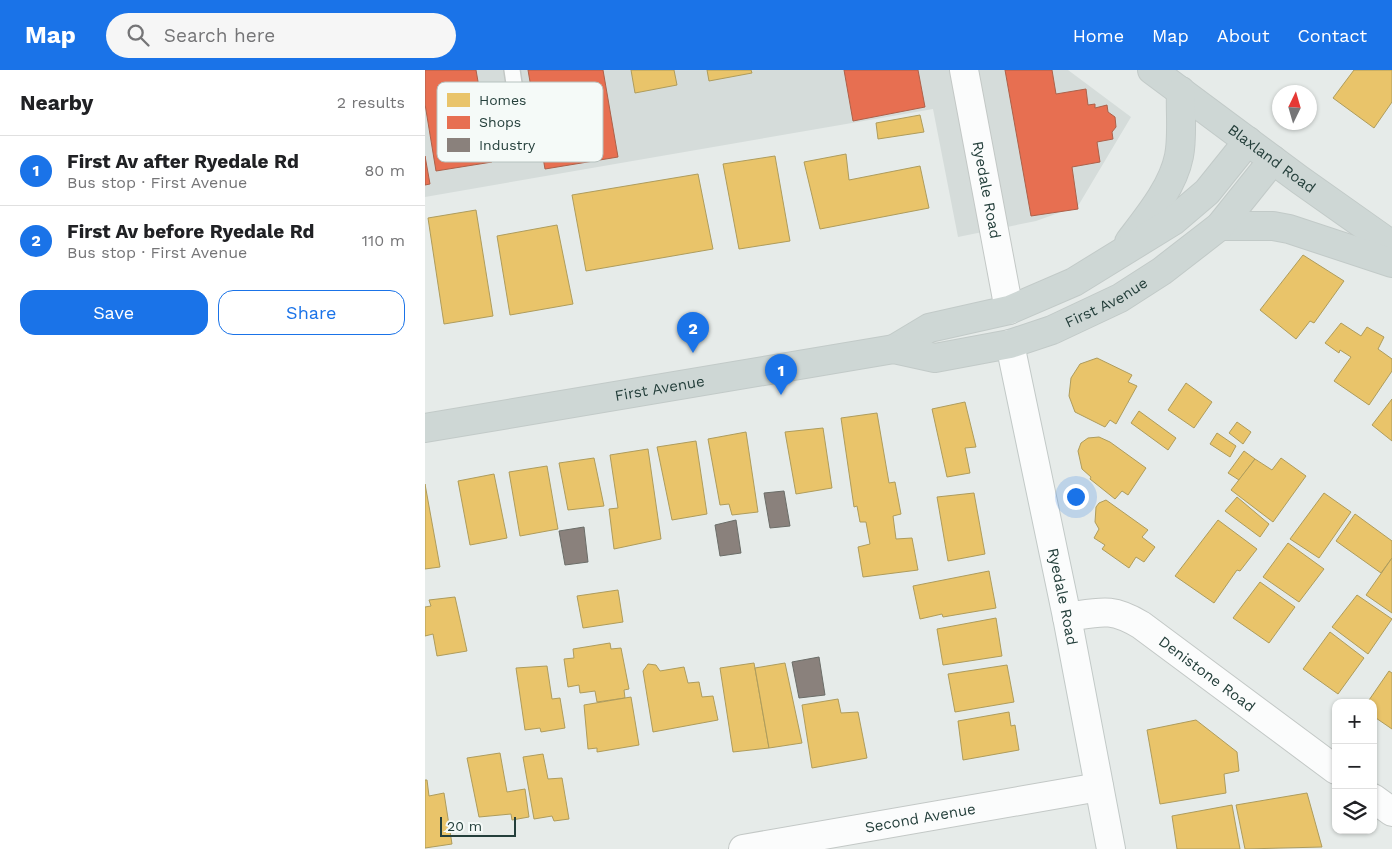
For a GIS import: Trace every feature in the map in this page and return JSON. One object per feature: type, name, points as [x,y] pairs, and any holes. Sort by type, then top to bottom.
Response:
[{"type":"main road","name":"Blaxland Road","points":[[1152,70],[1392,245]]},
{"type":"main road","points":[[1123,252],[1147,218],[1173,175],[1179,156],[1181,91]]},
{"type":"main road","name":"First Avenue","points":[[894,350],[929,328],[1009,310],[1074,282],[1173,222],[1207,192],[1248,141]]},
{"type":"main road","name":"First Avenue","points":[[425,428],[894,350],[935,358],[1010,344],[1052,330],[1120,298],[1162,271],[1220,226],[1273,160]]},
{"type":"main road","points":[[1220,226],[1273,226],[1392,263]]},
{"type":"street","name":"Ryedale Road","points":[[964,70],[1009,310]]},
{"type":"street","name":"Ryedale Road","points":[[1010,344],[1067,617],[1111,849]]},
{"type":"street","name":"Denistone Road","points":[[1067,617],[1110,610],[1125,615],[1332,767]]},
{"type":"street","name":"Second Avenue","points":[[743,849],[1099,787]]},
{"type":"street","points":[[1377,801],[1392,812]]},
{"type":"shaded area","points":[[425,70],[1068,70],[1131,117],[1078,206],[1036,221],[958,237],[933,109],[425,197]]},
{"type":"building: Homes","points":[[631,70],[674,70],[677,85],[635,93]]},
{"type":"building: Homes","points":[[707,70],[751,70],[752,73],[709,81]]},
{"type":"building: Homes","points":[[1354,70],[1392,70],[1392,102],[1374,128],[1333,98]]},
{"type":"building: Homes","points":[[920,115],[924,132],[878,139],[876,123]]},
{"type":"building: Homes","points":[[846,154],[849,180],[920,166],[929,208],[820,229],[804,162]]},
{"type":"building: Homes","points":[[775,156],[790,241],[739,249],[723,164]]},
{"type":"building: Homes","points":[[698,174],[713,249],[586,271],[572,195]]},
{"type":"building: Homes","points":[[476,210],[493,316],[444,324],[428,218]]},
{"type":"building: Homes","points":[[557,225],[573,304],[510,315],[497,236]]},
{"type":"building: Homes","points":[[1303,255],[1344,281],[1314,323],[1310,321],[1296,339],[1260,310]]},
{"type":"building: Homes","points":[[1341,323],[1361,336],[1367,327],[1384,337],[1378,349],[1392,359],[1392,371],[1369,405],[1334,381],[1351,357],[1340,350],[1339,353],[1325,343]]},
{"type":"building: Homes","points":[[1097,358],[1132,375],[1128,382],[1137,386],[1116,424],[1110,420],[1105,427],[1075,412],[1069,396],[1071,378],[1080,364]]},
{"type":"building: Homes","points":[[1186,383],[1212,402],[1194,428],[1168,410]]},
{"type":"building: Homes","points":[[1392,399],[1392,441],[1372,425]]},
{"type":"building: Homes","points":[[965,402],[976,447],[965,448],[970,473],[947,477],[932,409]]},
{"type":"building: Homes","points":[[1139,411],[1176,438],[1168,450],[1131,423]]},
{"type":"building: Homes","points":[[877,413],[889,483],[895,482],[901,514],[893,516],[896,539],[912,538],[918,570],[863,577],[858,547],[870,544],[866,522],[860,522],[857,506],[854,507],[841,418]]},
{"type":"building: Homes","points":[[1237,422],[1251,432],[1243,444],[1229,433]]},
{"type":"building: Homes","points":[[823,428],[832,488],[796,494],[785,432]]},
{"type":"building: Homes","points":[[746,432],[758,512],[732,515],[729,504],[720,505],[708,439]]},
{"type":"building: Homes","points":[[1217,433],[1236,446],[1230,457],[1210,444]]},
{"type":"building: Homes","points":[[1099,437],[1110,442],[1146,468],[1128,495],[1122,491],[1115,499],[1090,479],[1091,477],[1082,469],[1078,451],[1081,443],[1088,438]]},
{"type":"building: Homes","points":[[696,441],[707,514],[672,520],[657,447]]},
{"type":"building: Homes","points":[[648,449],[661,539],[614,549],[609,509],[618,508],[610,455]]},
{"type":"building: Homes","points":[[1244,451],[1255,459],[1239,480],[1228,473]]},
{"type":"building: Homes","points":[[594,458],[604,506],[568,510],[559,463]]},
{"type":"building: Homes","points":[[1281,458],[1306,476],[1273,522],[1231,490],[1255,459],[1272,470]]},
{"type":"building: Homes","points":[[547,466],[558,529],[520,536],[509,472]]},
{"type":"building: Homes","points":[[494,474],[507,538],[470,545],[458,481]]},
{"type":"building: Homes","points":[[425,484],[440,567],[425,569]]},
{"type":"building: Homes","points":[[974,493],[985,554],[948,561],[937,497]]},
{"type":"building: Homes","points":[[1324,493],[1351,512],[1319,558],[1290,539]]},
{"type":"building: Homes","points":[[1237,497],[1269,524],[1260,537],[1225,511]]},
{"type":"building: Homes","points":[[1106,500],[1148,530],[1142,537],[1155,547],[1144,562],[1136,557],[1129,568],[1102,549],[1105,545],[1094,538],[1099,529],[1095,522],[1096,507],[1099,503]]},
{"type":"building: Homes","points":[[1355,514],[1392,541],[1392,558],[1381,573],[1336,541]]},
{"type":"building: Homes","points":[[1218,520],[1257,549],[1240,571],[1237,570],[1214,603],[1175,576]]},
{"type":"building: Homes","points":[[1288,543],[1324,569],[1299,602],[1263,577]]},
{"type":"building: Homes","points":[[1392,558],[1392,613],[1366,595]]},
{"type":"building: Homes","points":[[989,571],[996,608],[943,617],[942,614],[920,619],[913,586]]},
{"type":"building: Homes","points":[[1260,582],[1295,607],[1269,643],[1233,618]]},
{"type":"building: Homes","points":[[618,590],[623,622],[583,628],[577,596]]},
{"type":"building: Homes","points":[[1357,595],[1392,619],[1368,654],[1332,627]]},
{"type":"building: Homes","points":[[455,597],[467,651],[437,656],[433,634],[425,636],[425,607],[431,606],[429,600]]},
{"type":"building: Homes","points":[[996,618],[1002,656],[943,665],[937,629]]},
{"type":"building: Homes","points":[[1330,632],[1364,658],[1338,694],[1303,669]]},
{"type":"building: Homes","points":[[610,643],[611,649],[621,648],[629,689],[624,690],[625,698],[597,702],[595,691],[580,693],[579,685],[568,687],[564,659],[574,658],[573,649]]},
{"type":"building: Homes","points":[[754,663],[769,748],[733,752],[720,668]]},
{"type":"building: Homes","points":[[785,663],[802,743],[769,748],[755,668]]},
{"type":"building: Homes","points":[[648,664],[656,665],[660,671],[684,667],[688,683],[699,682],[702,697],[713,696],[718,720],[653,732],[643,671]]},
{"type":"building: Homes","points":[[1007,665],[1014,702],[955,712],[948,674]]},
{"type":"building: Homes","points":[[547,666],[552,699],[560,698],[565,728],[541,732],[540,728],[525,730],[516,668]]},
{"type":"building: Homes","points":[[1389,671],[1392,673],[1392,729],[1377,719],[1377,699],[1370,699]]},
{"type":"building: Homes","points":[[631,697],[639,745],[597,752],[597,748],[588,749],[584,705]]},
{"type":"building: Homes","points":[[838,699],[841,713],[858,712],[867,758],[812,768],[802,705]]},
{"type":"building: Homes","points":[[1009,712],[1011,726],[1015,725],[1019,750],[963,760],[958,721]]},
{"type":"building: Homes","points":[[1196,720],[1237,752],[1239,771],[1224,774],[1226,793],[1160,804],[1147,730]]},
{"type":"building: Homes","points":[[500,753],[507,792],[525,789],[529,817],[512,820],[511,814],[479,817],[467,758]]},
{"type":"building: Homes","points":[[543,754],[548,779],[562,778],[569,819],[554,821],[552,816],[534,819],[523,757]]},
{"type":"building: Homes","points":[[425,780],[427,780],[429,796],[444,793],[452,844],[425,848]]},
{"type":"building: Homes","points":[[1307,793],[1322,847],[1245,849],[1236,805]]},
{"type":"building: Homes","points":[[1232,805],[1240,849],[1177,849],[1172,816]]},
{"type":"building: Shops","points":[[425,70],[476,70],[478,82],[437,82],[437,162],[492,162],[436,171],[425,104]]},
{"type":"building: Shops","points":[[528,70],[603,70],[618,157],[603,159],[603,82],[530,82]]},
{"type":"building: Shops","points":[[844,70],[918,70],[925,107],[853,121]]},
{"type":"building: Shops","points":[[1005,70],[1052,70],[1056,94],[1086,89],[1088,105],[1095,104],[1095,108],[1107,105],[1108,112],[1115,117],[1116,127],[1112,132],[1113,139],[1097,142],[1100,162],[1072,167],[1078,209],[1031,216]]},
{"type":"building: Shops","points":[[425,156],[430,184],[425,185]]},
{"type":"building: Shops","points":[[544,162],[588,162],[545,169]]},
{"type":"building: Industry","points":[[784,491],[790,526],[770,528],[764,493]]},
{"type":"building: Industry","points":[[736,520],[741,553],[720,556],[715,525]]},
{"type":"building: Industry","points":[[584,527],[588,562],[565,565],[559,531]]},
{"type":"building: Industry","points":[[819,657],[825,695],[799,698],[792,662]]},
{"type":"place","name":"First Av before Ryedale Rd","points":[[693,353]]},
{"type":"place","name":"First Av after Ryedale Rd","points":[[781,395]]}]
